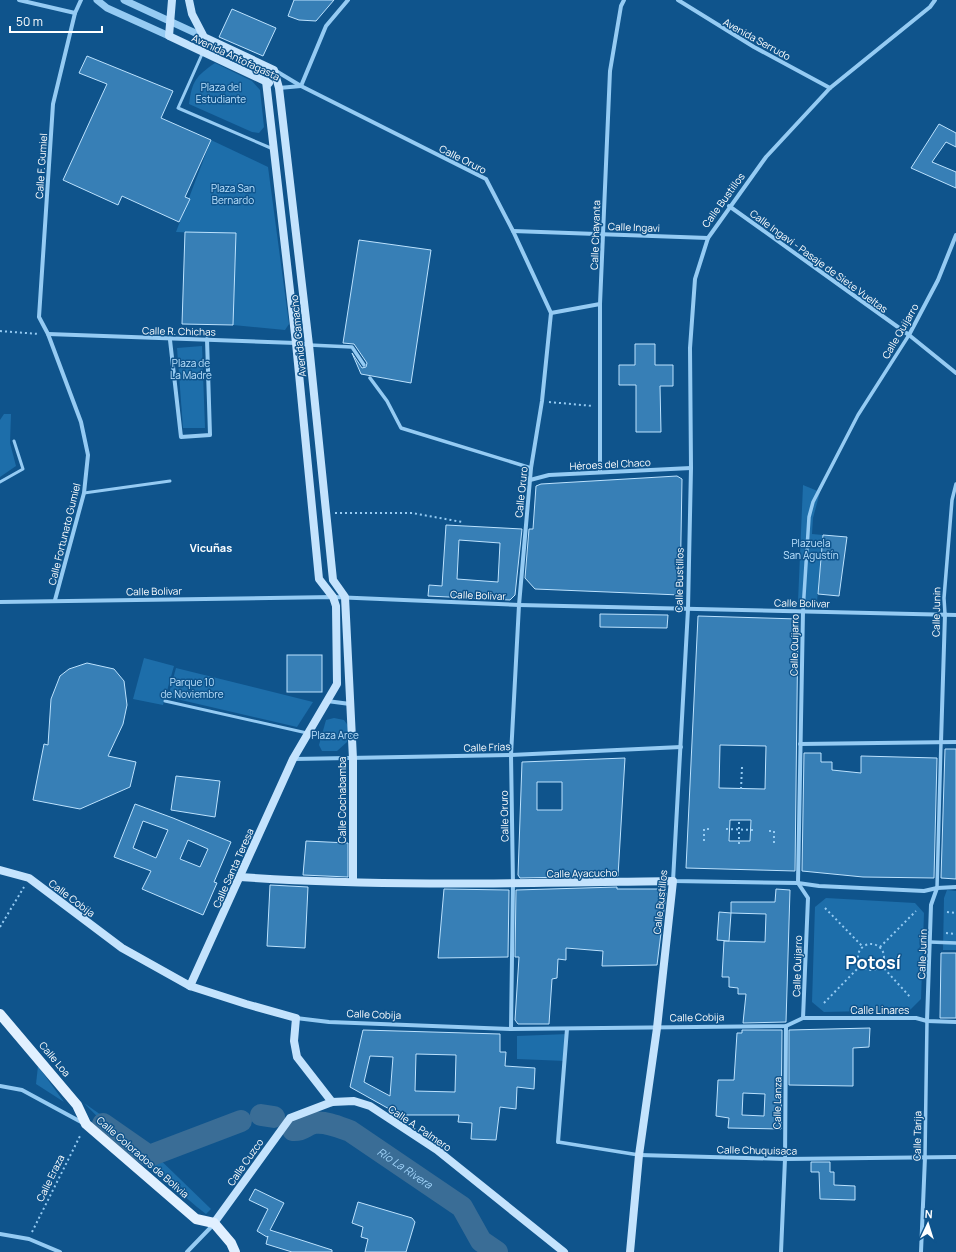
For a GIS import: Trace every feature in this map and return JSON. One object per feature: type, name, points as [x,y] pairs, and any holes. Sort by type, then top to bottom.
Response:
[{"type":"main road","points":[[169,36],[172,0]]},
{"type":"main road","points":[[188,0],[192,14],[204,37]]},
{"type":"main road","name":"Avenida Antofagasta","points":[[169,36],[279,88]]},
{"type":"main road","name":"Avenida Antofagasta","points":[[204,37],[274,70]]},
{"type":"main road","name":"Avenida Camacho","points":[[274,70],[279,88],[310,345],[333,580],[345,598]]},
{"type":"main road","name":"Avenida Camacho","points":[[266,81],[296,343],[320,579],[333,597]]},
{"type":"main road","points":[[293,759],[337,684],[336,606],[333,597]]},
{"type":"main road","name":"Calle Cochabamba","points":[[345,598],[353,759],[353,882]]},
{"type":"main road","name":"Calle Santa Teresa","points":[[190,986],[293,759]]},
{"type":"main road","name":"Calle Cobija","points":[[0,870],[30,878],[122,948],[190,986],[296,1018]]},
{"type":"main road","name":"Calle Ayacucho","points":[[240,877],[353,882],[513,884],[673,881]]},
{"type":"main road","name":"Calle Bustillos","points":[[630,1252],[639,1155],[657,1028],[673,881]]},
{"type":"main road","name":"Calle Loa","points":[[0,1014],[77,1105],[86,1124]]},
{"type":"main road","points":[[296,1018],[294,1041],[297,1057],[332,1102]]},
{"type":"main road","name":"Calle A. Palmero","points":[[332,1102],[354,1101],[370,1106],[437,1150],[564,1252]]},
{"type":"main road","name":"Calle Cuzco","points":[[214,1223],[290,1118],[332,1102]]},
{"type":"main road","name":"Calle Colorados de Bolivia","points":[[86,1124],[196,1219],[214,1223]]},
{"type":"main road","points":[[214,1223],[231,1242],[235,1252]]},
{"type":"street","points":[[19,0],[75,13]]},
{"type":"street","name":"Calle F. Gumiel","points":[[48,334],[39,317],[53,104],[75,13],[81,0]]},
{"type":"street","name":"Avenida Antofagasta","points":[[97,0],[107,8],[169,36]]},
{"type":"street","name":"Avenida Antofagasta","points":[[124,0],[204,37]]},
{"type":"street","points":[[301,86],[326,26],[348,0]]},
{"type":"street","name":"Calle Chayanta","points":[[600,472],[600,304],[610,71],[621,6],[624,0]]},
{"type":"street","name":"Avenida Serrudo","points":[[678,0],[741,40],[830,88]]},
{"type":"street","name":"Calle Bustillos","points":[[673,881],[688,609],[691,468],[690,348],[695,279],[708,238],[766,157],[830,88],[930,7],[935,0]]},
{"type":"street","name":"Avenida Antofagasta","points":[[274,70],[301,86]]},
{"type":"street","name":"Avenida Antofagasta","points":[[279,88],[301,86]]},
{"type":"street","name":"Calle Oruro","points":[[301,86],[486,179],[513,230],[551,313],[542,401],[531,468],[519,605],[511,754],[513,884],[511,1029]]},
{"type":"street","name":"Calle Ingavi - Pasaje de Siete Vueltas","points":[[730,206],[908,335],[956,373]]},
{"type":"street","name":"Calle Ingavi","points":[[513,230],[708,238]]},
{"type":"street","name":"Calle Quijarro","points":[[803,1018],[808,898],[798,883],[803,611],[809,517],[813,502],[858,415],[908,335],[938,280],[956,235]]},
{"type":"street","points":[[551,313],[600,304]]},
{"type":"street","name":"Calle R. Chichas","points":[[48,334],[170,340],[296,343],[310,345]]},
{"type":"street","name":"Calle Fortunato Gumiel","points":[[48,334],[81,422],[88,455],[84,493],[55,600]]},
{"type":"street","points":[[170,340],[180,437],[210,435],[207,340]]},
{"type":"street","points":[[310,345],[352,347],[364,365]]},
{"type":"street","points":[[370,378],[387,401],[401,428],[531,468]]},
{"type":"street","name":"Héroes del Chaco","points":[[530,480],[549,476],[600,472],[691,468]]},
{"type":"street","name":"Calle Junin","points":[[941,742],[945,614],[944,598],[952,500],[956,484]]},
{"type":"street","name":"Calle Bolivar","points":[[0,602],[333,597],[519,605],[956,614]]},
{"type":"street","points":[[328,701],[350,704]]},
{"type":"street","points":[[937,888],[941,742]]},
{"type":"street","points":[[800,744],[956,742]]},
{"type":"street","name":"Calle Frías","points":[[293,759],[353,759],[681,747]]},
{"type":"street","name":"Calle Ayacucho","points":[[673,881],[798,883],[819,886],[924,891],[937,888],[956,887]]},
{"type":"street","name":"Calle Junin","points":[[926,1021],[932,906],[937,888]]},
{"type":"street","points":[[930,942],[956,944]]},
{"type":"street","name":"Calle Cobija","points":[[296,1018],[329,1022],[511,1029],[786,1026]]},
{"type":"street","points":[[786,1026],[803,1018]]},
{"type":"street","name":"Calle Linares","points":[[803,1018],[916,1018],[926,1021],[956,1022]]},
{"type":"street","name":"Calle Tarija","points":[[921,1252],[925,1157],[926,1021]]},
{"type":"street","name":"Calle Lanza","points":[[781,1252],[785,1159],[786,1026]]},
{"type":"street","points":[[558,1142],[567,1029]]},
{"type":"street","name":"Calle Colorados de Bolivia","points":[[0,1086],[22,1090],[86,1124]]},
{"type":"street","name":"Calle Chuquisaca","points":[[558,1142],[639,1155],[785,1159],[956,1157]]},
{"type":"street","name":"Calle Cuzco","points":[[187,1252],[214,1223]]},
{"type":"street","points":[[0,1234],[29,1239],[60,1252]]},
{"type":"lane","points":[[203,52],[178,108],[274,150]]},
{"type":"lane","points":[[0,482],[23,469],[14,441]]},
{"type":"lane","points":[[84,493],[170,481]]},
{"type":"lane","points":[[165,701],[308,734]]},
{"type":"path","points":[[0,332],[48,334]]},
{"type":"path","points":[[542,401],[600,407]]},
{"type":"path","points":[[326,513],[412,513],[462,522]]},
{"type":"path","points":[[741,789],[742,767]]},
{"type":"path","points":[[739,820],[739,844]]},
{"type":"path","points":[[704,841],[704,829],[711,829]]},
{"type":"path","points":[[726,829],[753,830]]},
{"type":"path","points":[[769,831],[774,831],[774,844]]},
{"type":"path","points":[[0,927],[30,878]]},
{"type":"path","points":[[825,908],[863,947]]},
{"type":"path","points":[[880,947],[916,911]]},
{"type":"path","points":[[946,912],[956,913]]},
{"type":"path","points":[[946,933],[956,934]]},
{"type":"path","points":[[861,965],[859,956],[863,947],[869,944],[880,947]]},
{"type":"path","points":[[861,965],[871,969],[881,965],[884,958],[880,947]]},
{"type":"path","points":[[824,1003],[861,965]]},
{"type":"path","points":[[881,965],[911,998]]},
{"type":"path","name":"Calle Eraza","points":[[29,1239],[86,1124]]},
{"type":"green space","name":"Plaza del Estudiante","points":[[215,63],[252,81],[260,90],[264,127],[259,133],[252,132],[189,104],[196,80],[203,72]]},
{"type":"green space","name":"Plaza San Bernardo","points":[[211,140],[268,167],[289,324],[285,330],[233,325],[236,234],[176,232]]},
{"type":"green space","name":"Plaza de La Madre","points":[[202,346],[205,428],[183,428],[177,348]]},
{"type":"green space","points":[[4,414],[11,414],[10,443],[16,466],[0,477],[0,420]]},
{"type":"green space","name":"Plazuela San Agustín","points":[[803,485],[820,492],[813,518],[812,534],[823,535],[817,602],[798,602]]},
{"type":"green space","points":[[144,658],[174,666],[163,705],[133,699]]},
{"type":"green space","name":"Parque 10 de Noviembre","points":[[176,668],[313,702],[297,727],[168,697]]},
{"type":"green space","name":"Plaza Arce","points":[[334,718],[344,720],[349,727],[347,742],[337,751],[322,751],[319,745],[326,720]]},
{"type":"green space","points":[[947,890],[956,891],[956,950],[943,950],[944,898]]},
{"type":"green space","points":[[826,898],[915,903],[924,913],[921,999],[910,1010],[824,1012],[812,1002],[815,907]]},
{"type":"green space","points":[[568,1034],[566,1061],[517,1059],[517,1036]]},
{"type":"green space","points":[[38,1066],[64,1102],[36,1084]]},
{"type":"green space","points":[[84,1103],[148,1148],[211,1209],[206,1214],[197,1207],[127,1147]]},
{"type":"building","points":[[294,0],[334,0],[316,21],[299,20],[288,16]]},
{"type":"building","points":[[232,9],[276,28],[263,56],[219,37]]},
{"type":"building","points":[[87,56],[173,91],[161,118],[211,140],[185,197],[190,199],[179,222],[122,196],[118,205],[63,180],[107,84],[79,73]]},
{"type":"building","points":[[939,124],[956,133],[956,147],[946,142],[932,162],[956,172],[956,188],[911,168]]},
{"type":"building","points":[[185,232],[236,233],[233,325],[182,324]]},
{"type":"building","points":[[359,240],[431,250],[411,383],[361,374],[352,353],[362,368],[366,367],[367,363],[354,344],[343,343]]},
{"type":"building","points":[[635,344],[655,344],[655,365],[673,365],[673,386],[660,386],[661,432],[636,432],[636,385],[619,385],[619,365],[635,365]]},
{"type":"building","points":[[677,476],[682,479],[680,595],[535,589],[525,578],[529,529],[533,529],[536,486],[541,484]]},
{"type":"building","points":[[446,525],[522,529],[515,595],[510,600],[428,596],[429,585],[442,586]],"holes":[[[459,540],[500,543],[498,582],[457,579]]]},
{"type":"building","points":[[823,535],[847,537],[839,596],[818,594]]},
{"type":"building","points":[[600,614],[668,615],[667,628],[600,627]]},
{"type":"building","points":[[698,616],[798,619],[795,871],[686,868]],"holes":[[[720,745],[766,746],[765,789],[719,788]],[[730,820],[751,820],[750,841],[729,841]]]},
{"type":"building","points":[[287,655],[322,655],[322,692],[287,692]]},
{"type":"building","points":[[87,663],[114,669],[124,681],[127,705],[123,724],[108,756],[136,762],[130,787],[80,809],[33,800],[44,744],[48,745],[51,699],[60,676],[69,669]]},
{"type":"building","points":[[945,749],[956,749],[956,879],[941,878]]},
{"type":"building","points":[[804,753],[821,753],[821,762],[832,762],[832,770],[861,773],[861,756],[937,758],[934,878],[863,877],[802,871]]},
{"type":"building","points":[[625,758],[618,876],[520,878],[518,875],[522,762]],"holes":[[[537,782],[562,782],[562,810],[537,810]]]},
{"type":"building","points":[[176,776],[220,781],[215,817],[171,810]]},
{"type":"building","points":[[135,804],[231,842],[214,882],[217,883],[203,915],[142,889],[151,871],[114,857]],"holes":[[[143,821],[168,830],[156,858],[133,848]],[[188,840],[208,849],[200,867],[180,859]]]},
{"type":"building","points":[[306,841],[348,843],[348,877],[303,875]]},
{"type":"building","points":[[270,885],[308,887],[305,948],[267,946]]},
{"type":"building","points":[[617,887],[617,889],[661,889],[666,893],[657,965],[602,966],[603,951],[566,948],[566,960],[558,959],[557,978],[552,979],[549,1024],[518,1024],[515,1020],[519,957],[515,957],[516,890]]},
{"type":"building","points":[[444,889],[509,890],[508,957],[438,958]]},
{"type":"building","points":[[776,889],[790,890],[786,1022],[743,1023],[746,994],[738,994],[738,988],[729,987],[729,977],[722,977],[724,941],[765,942],[766,914],[731,913],[731,902],[775,902]]},
{"type":"building","points":[[719,912],[731,913],[729,941],[717,940]]},
{"type":"building","points":[[941,953],[956,953],[956,1018],[940,1018]]},
{"type":"building","points":[[870,1028],[869,1047],[853,1048],[853,1086],[789,1085],[789,1030]]},
{"type":"building","points":[[363,1030],[500,1034],[500,1052],[506,1052],[505,1066],[535,1068],[534,1089],[517,1087],[516,1109],[500,1107],[496,1140],[471,1139],[472,1123],[458,1122],[459,1115],[400,1115],[350,1087]],"holes":[[[416,1054],[456,1055],[455,1092],[415,1091]],[[370,1056],[393,1057],[390,1096],[364,1082]]]},
{"type":"building","points":[[742,1030],[782,1030],[781,1129],[728,1128],[729,1118],[716,1116],[718,1080],[734,1080],[737,1033],[742,1033]],"holes":[[[743,1093],[765,1094],[764,1116],[742,1115]]]},
{"type":"building","points":[[811,1162],[830,1162],[830,1172],[834,1172],[834,1185],[855,1186],[855,1200],[820,1199],[819,1172],[811,1172]]},
{"type":"building","points":[[255,1189],[284,1203],[270,1230],[332,1250],[332,1252],[292,1252],[266,1244],[268,1236],[267,1237],[257,1231],[268,1209],[249,1200]]},
{"type":"building","points":[[358,1202],[412,1218],[415,1222],[406,1252],[365,1252],[368,1239],[361,1237],[363,1227],[352,1223]]},
{"type":"waterway","name":"Río La Rivera","points":[[261,1115],[274,1117]]},
{"type":"waterway","name":"Río La Rivera","points":[[103,1124],[149,1156],[241,1121]]},
{"type":"waterway","name":"Río La Rivera","points":[[293,1130],[299,1130],[314,1123],[323,1123],[350,1131],[462,1207],[481,1241],[497,1252]]},
{"type":"district","name":"Vicuñas","points":[[211,548]]},
{"type":"district","name":"Potosí","points":[[873,963]]}]
